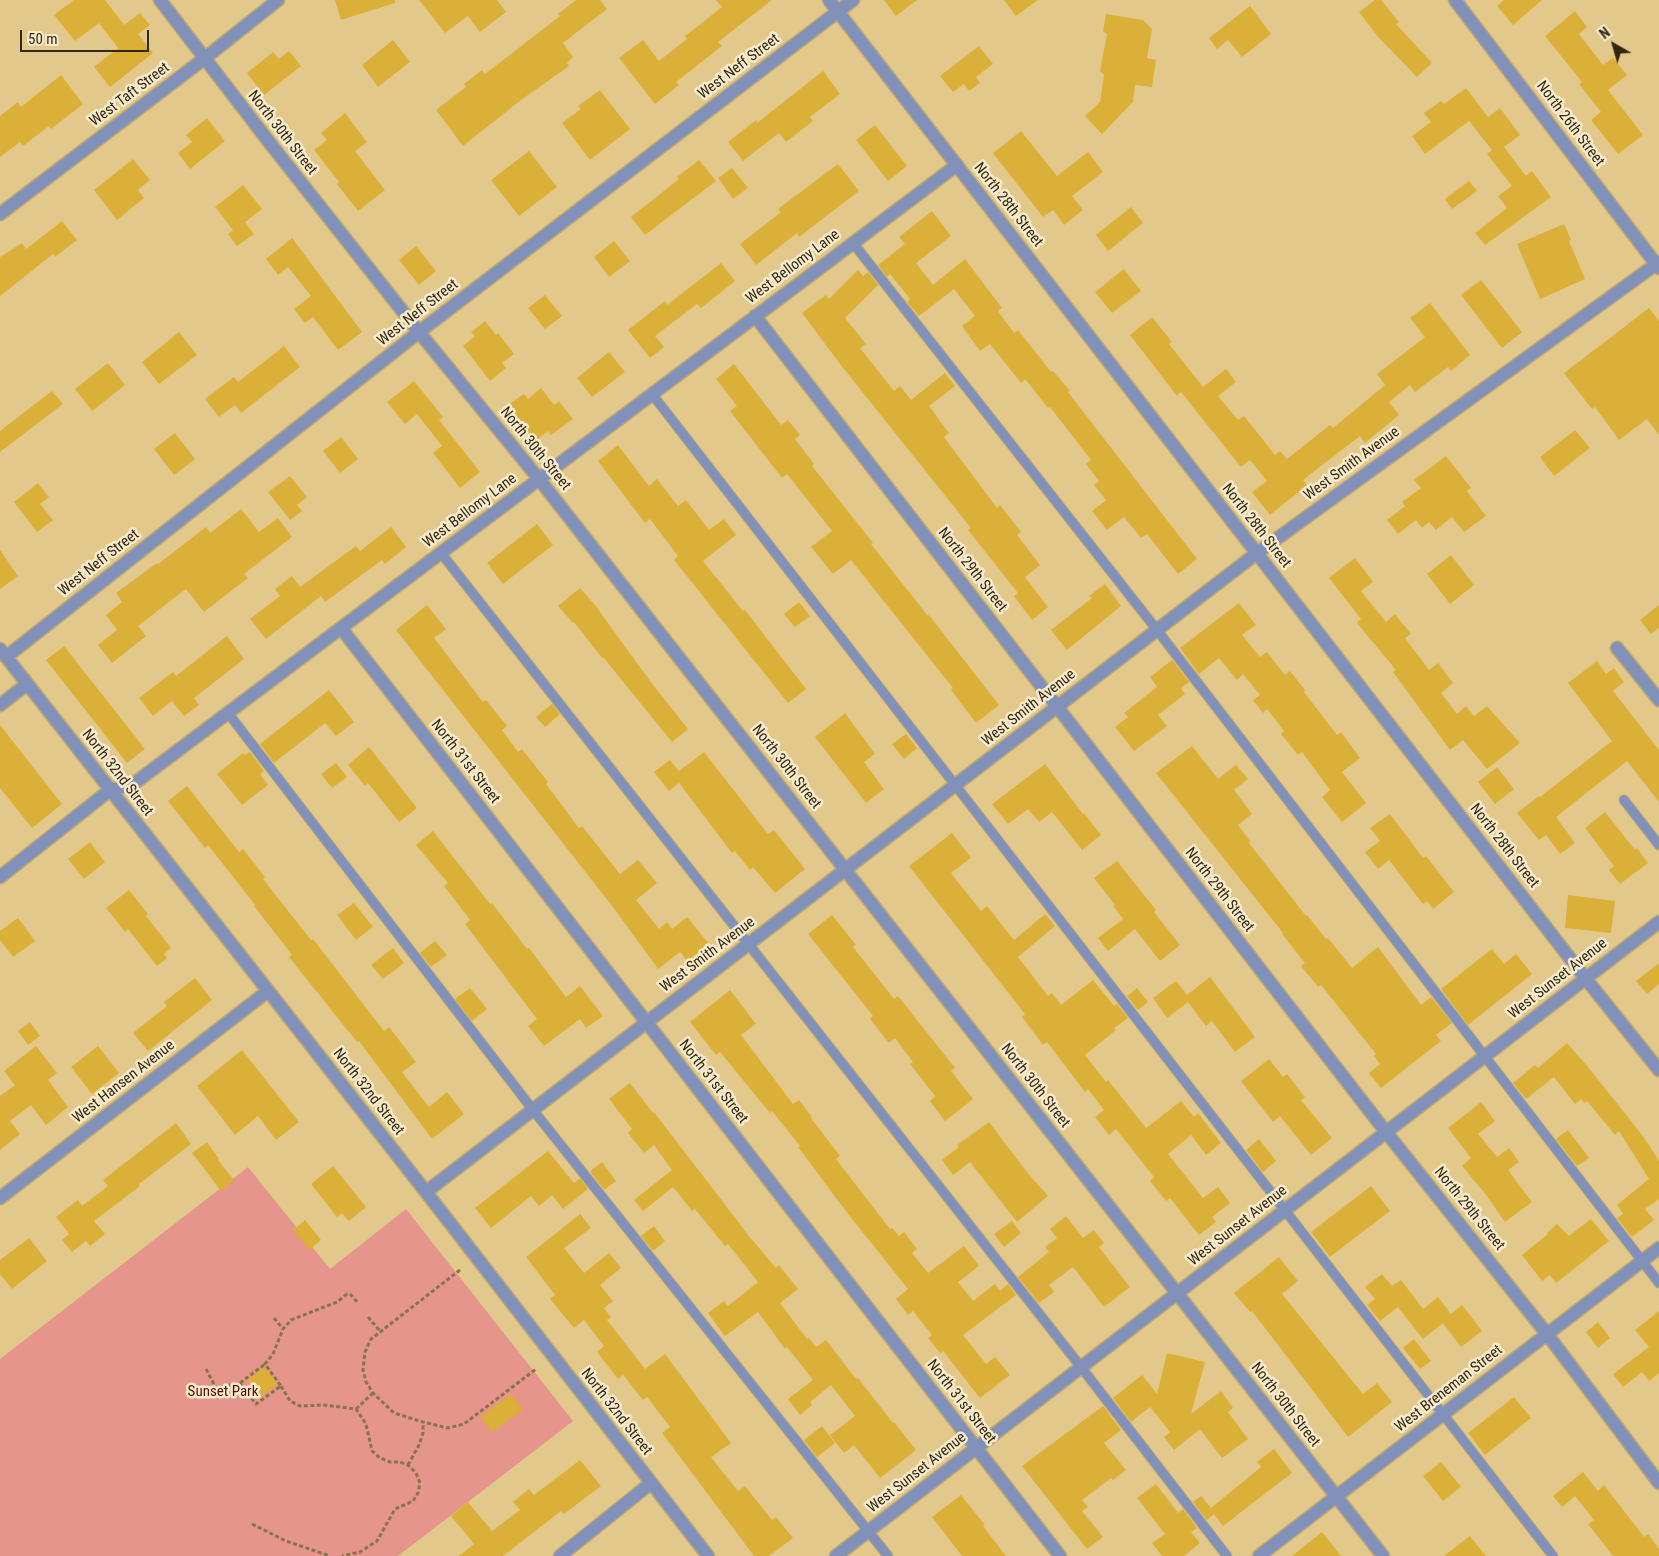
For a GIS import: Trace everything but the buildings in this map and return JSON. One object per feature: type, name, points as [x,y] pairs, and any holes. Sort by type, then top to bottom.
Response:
[{"type":"street","name":"North 30th Street","points":[[160,0],[268,142],[539,479],[1383,1556]]},
{"type":"street","name":"West Taft Street","points":[[0,214],[278,0]]},
{"type":"street","name":"North 28th Street","points":[[829,0],[1586,979],[1659,1070]]},
{"type":"street","name":"West Neff Street","points":[[3,653],[853,0]]},
{"type":"street","name":"North 26th Street","points":[[1456,0],[1658,265]]},
{"type":"street","name":"West Bellomy Lane","points":[[0,876],[110,790],[132,786],[957,165]]},
{"type":"street","name":"West Smith Avenue","points":[[426,1192],[1257,554],[1658,265]]},
{"type":"street","name":"North 29th Street","points":[[755,316],[1386,1132],[1547,1334],[1659,1483]]},
{"type":"street","name":"North 31st Street","points":[[341,628],[1060,1556]]},
{"type":"street","points":[[1617,648],[1659,700]]},
{"type":"street","name":"North 32nd Street","points":[[3,653],[426,1192],[708,1556]]},
{"type":"street","points":[[0,705],[27,684]]},
{"type":"street","name":"West Sunset Avenue","points":[[836,1556],[1659,922]]},
{"type":"street","name":"West Hansen Avenue","points":[[0,1198],[268,991]]},
{"type":"street","name":"West Breneman Street","points":[[1259,1556],[1659,1248]]},
{"type":"street","points":[[560,1556],[651,1483]]},
{"type":"lane","points":[[853,243],[1157,630],[1659,1283]]},
{"type":"lane","points":[[652,394],[1553,1556]]},
{"type":"lane","points":[[441,553],[1081,1367],[1227,1556]]},
{"type":"lane","points":[[228,714],[533,1110],[888,1556]]},
{"type":"lane","points":[[1624,800],[1659,845]]},
{"type":"path","points":[[460,1270],[371,1339],[365,1352],[363,1370],[366,1382],[373,1393],[394,1413],[448,1428],[464,1424],[536,1370]]},
{"type":"path","points":[[206,1369],[216,1388],[240,1383],[264,1364],[273,1354],[283,1329],[291,1320],[338,1302],[347,1294],[351,1295],[358,1303]]},
{"type":"path","points":[[368,1317],[380,1331]]},
{"type":"path","points":[[274,1318],[283,1329]]},
{"type":"path","points":[[264,1364],[290,1401],[300,1406],[324,1405],[356,1409],[366,1424],[372,1451],[380,1458],[390,1462],[400,1462],[408,1465],[416,1473],[420,1483],[418,1494],[413,1501],[395,1508],[377,1541],[360,1552],[342,1556]]},
{"type":"path","points":[[240,1383],[256,1404],[281,1386]]},
{"type":"path","points":[[356,1409],[373,1393]]},
{"type":"path","points":[[408,1465],[419,1445],[423,1422]]},
{"type":"path","points":[[252,1524],[286,1541],[330,1556]]},
{"type":"green space","name":"Sunset Park","points":[[248,1167],[330,1269],[406,1209],[573,1421],[398,1556],[0,1556],[0,1359]]}]
